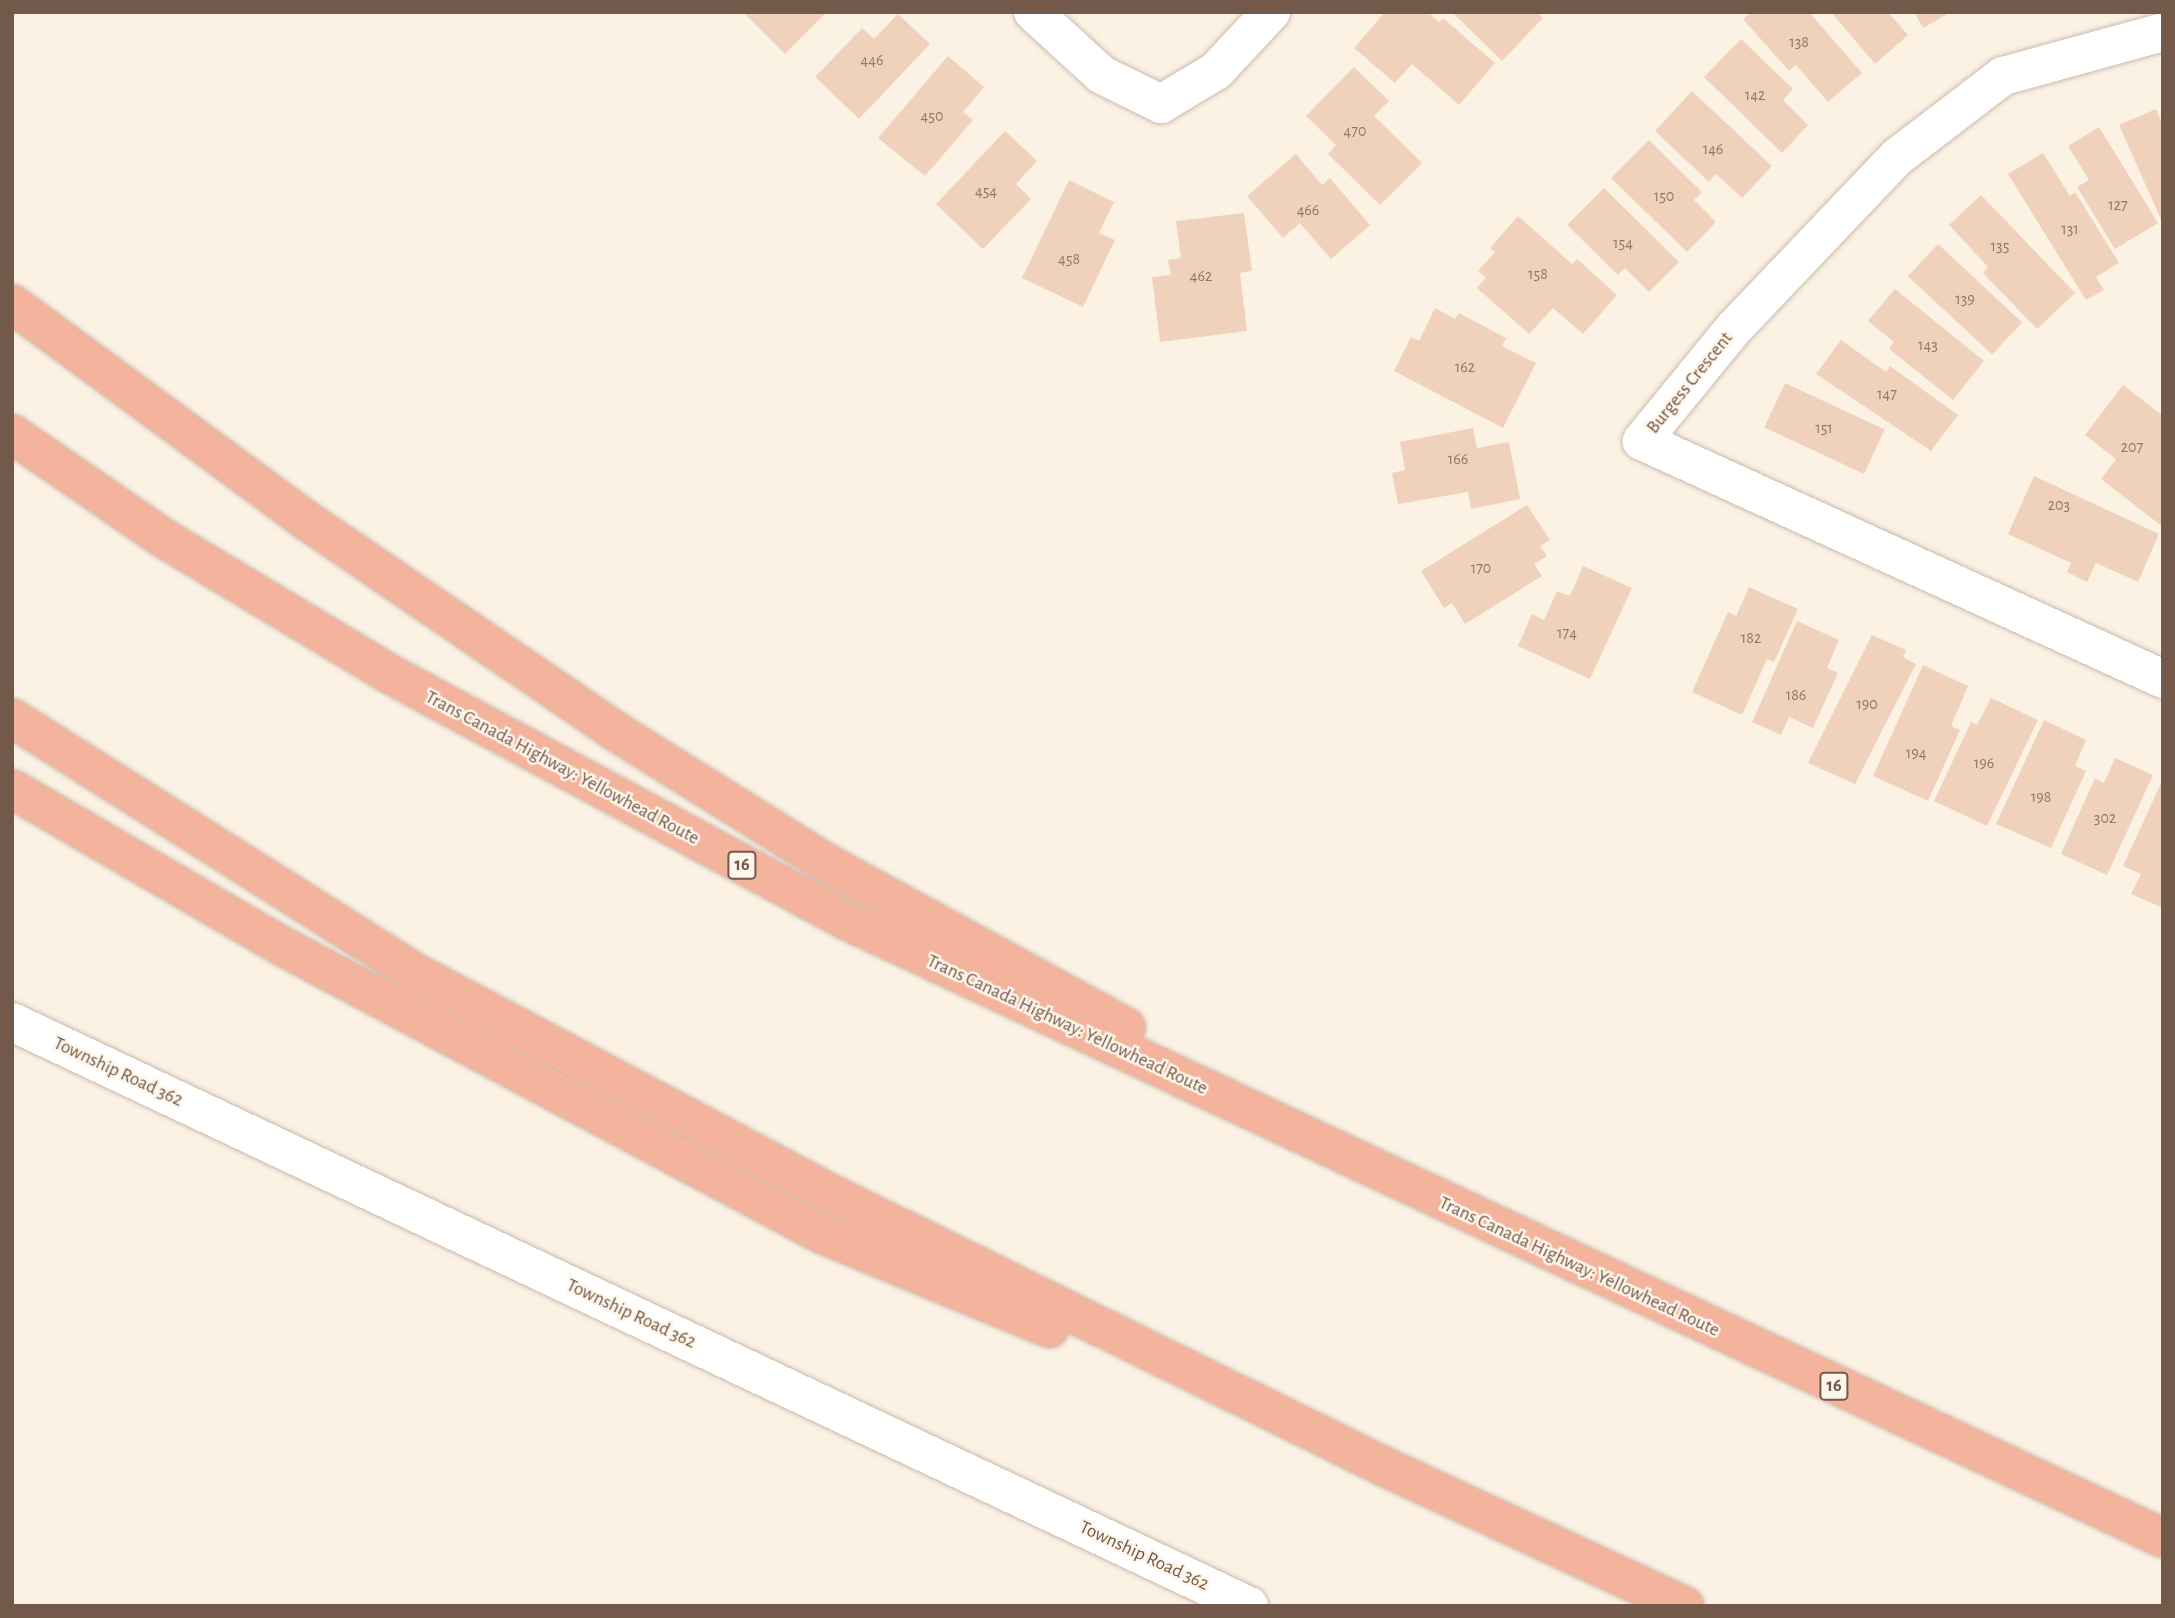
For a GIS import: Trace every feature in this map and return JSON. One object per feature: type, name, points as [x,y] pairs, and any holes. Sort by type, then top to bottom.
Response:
[{"type":"highway","points":[[12,304],[303,518],[454,623],[615,731],[826,863],[1506,1234]]},
{"type":"highway","name":"Trans Canada Highway: Yellowhead Route","points":[[12,434],[165,539],[281,609],[597,788],[846,920],[1506,1234],[2163,1538]]},
{"type":"highway","points":[[12,718],[410,970],[828,1193],[1385,1467],[1684,1606]]},
{"type":"highway","points":[[12,789],[282,946],[822,1234],[1385,1467]]},
{"type":"street","points":[[1033,12],[1102,75],[1161,104],[1216,71],[1271,12]]},
{"type":"street","name":"Burgess Crescent","points":[[2163,32],[2003,76],[1897,157],[1734,328],[1642,441],[2163,679]]},
{"type":"street","name":"Township Road 362","points":[[12,1022],[1249,1606]]},
{"type":"building","points":[[743,12],[827,12],[785,54]]},
{"type":"building","points":[[1385,12],[1428,12],[1439,22],[1443,18],[1495,63],[1459,105],[1412,64],[1395,83],[1354,48]]},
{"type":"building","points":[[1452,12],[1537,12],[1543,18],[1502,61]]},
{"type":"building","points":[[1751,12],[1809,12],[1862,73],[1828,102],[1796,65],[1789,71],[1743,19]]},
{"type":"building","points":[[1831,12],[1888,12],[1908,35],[1875,64]]},
{"type":"building","points":[[1914,12],[1951,12],[1923,28]]},
{"type":"building","points":[[898,14],[930,44],[859,119],[815,77],[862,28],[874,39]]},
{"type":"building","points":[[1741,39],[1793,89],[1783,100],[1808,125],[1782,153],[1704,77]]},
{"type":"building","points":[[948,56],[984,87],[963,112],[973,120],[925,176],[878,138]]},
{"type":"building","points":[[1354,67],[1389,101],[1374,116],[1422,163],[1380,205],[1328,154],[1336,145],[1306,116]]},
{"type":"building","points":[[1692,91],[1772,166],[1742,198],[1716,174],[1709,182],[1655,131]]},
{"type":"building","points":[[2156,109],[2163,125],[2163,224],[2119,125]]},
{"type":"building","points":[[2099,127],[2158,223],[2115,249],[2077,187],[2089,180],[2068,146]]},
{"type":"building","points":[[1005,131],[1037,161],[1016,184],[1031,199],[983,249],[936,204]]},
{"type":"building","points":[[1649,140],[1702,192],[1694,200],[1716,222],[1687,252],[1611,178]]},
{"type":"building","points":[[2043,153],[2070,196],[2075,192],[2119,263],[2096,277],[2104,290],[2086,300],[2008,174]]},
{"type":"building","points":[[1296,154],[1322,185],[1330,178],[1370,225],[1331,259],[1300,223],[1283,238],[1247,196]]},
{"type":"building","points":[[1069,180],[1114,202],[1099,233],[1115,240],[1083,307],[1022,278]]},
{"type":"building","points":[[1604,188],[1679,262],[1649,292],[1625,268],[1618,275],[1567,225]]},
{"type":"building","points":[[1981,195],[2075,293],[2037,329],[1983,273],[1988,267],[1949,225]]},
{"type":"building","points":[[1244,213],[1252,271],[1240,273],[1247,331],[1160,342],[1152,277],[1171,275],[1168,260],[1181,258],[1176,221]]},
{"type":"building","points":[[1518,216],[1572,264],[1577,259],[1617,295],[1583,334],[1553,308],[1529,334],[1477,288],[1486,278],[1478,271],[1495,252],[1490,248]]},
{"type":"building","points":[[1938,244],[2022,322],[1992,355],[1908,276]]},
{"type":"building","points":[[1895,289],[1984,361],[1953,400],[1889,349],[1894,342],[1868,321]]},
{"type":"building","points":[[1435,308],[1455,319],[1459,313],[1506,338],[1502,346],[1536,363],[1503,428],[1394,371],[1411,337],[1419,341]]},
{"type":"building","points":[[1841,340],[1886,372],[1890,366],[1958,415],[1931,451],[1816,374]]},
{"type":"building","points":[[1785,383],[1885,429],[1864,474],[1764,427]]},
{"type":"building","points":[[2123,385],[2163,416],[2163,527],[2101,479],[2116,459],[2085,435]]},
{"type":"building","points":[[1473,428],[1477,448],[1509,442],[1520,499],[1471,509],[1468,492],[1398,504],[1392,473],[1405,470],[1400,442]]},
{"type":"building","points":[[2034,476],[2159,534],[2138,582],[2096,563],[2087,582],[2067,572],[2071,563],[2008,534]]},
{"type":"building","points":[[1527,505],[1550,540],[1540,546],[1547,556],[1534,564],[1542,576],[1465,624],[1452,603],[1444,608],[1421,571]]},
{"type":"building","points":[[1583,566],[1632,588],[1590,679],[1518,646],[1532,614],[1544,620],[1557,591],[1570,596]]},
{"type":"building","points":[[1749,587],[1798,609],[1774,662],[1767,659],[1742,715],[1692,692],[1728,612],[1736,616]]},
{"type":"building","points":[[1797,621],[1839,640],[1827,668],[1838,673],[1813,728],[1789,717],[1781,735],[1752,722]]},
{"type":"building","points":[[1872,635],[1906,650],[1903,657],[1916,664],[1855,784],[1808,763]]},
{"type":"building","points":[[1923,665],[1968,686],[1951,726],[1960,730],[1928,801],[1873,776]]},
{"type":"building","points":[[1991,698],[2038,720],[1987,826],[1934,801],[1971,722],[1977,725]]},
{"type":"building","points":[[2044,720],[2086,740],[2075,766],[2086,771],[2051,848],[1996,824]]},
{"type":"building","points":[[2115,758],[2153,775],[2107,875],[2061,854],[2095,778],[2104,783]]},
{"type":"building","points":[[2163,779],[2163,908],[2131,894],[2141,874],[2123,866]]}]
